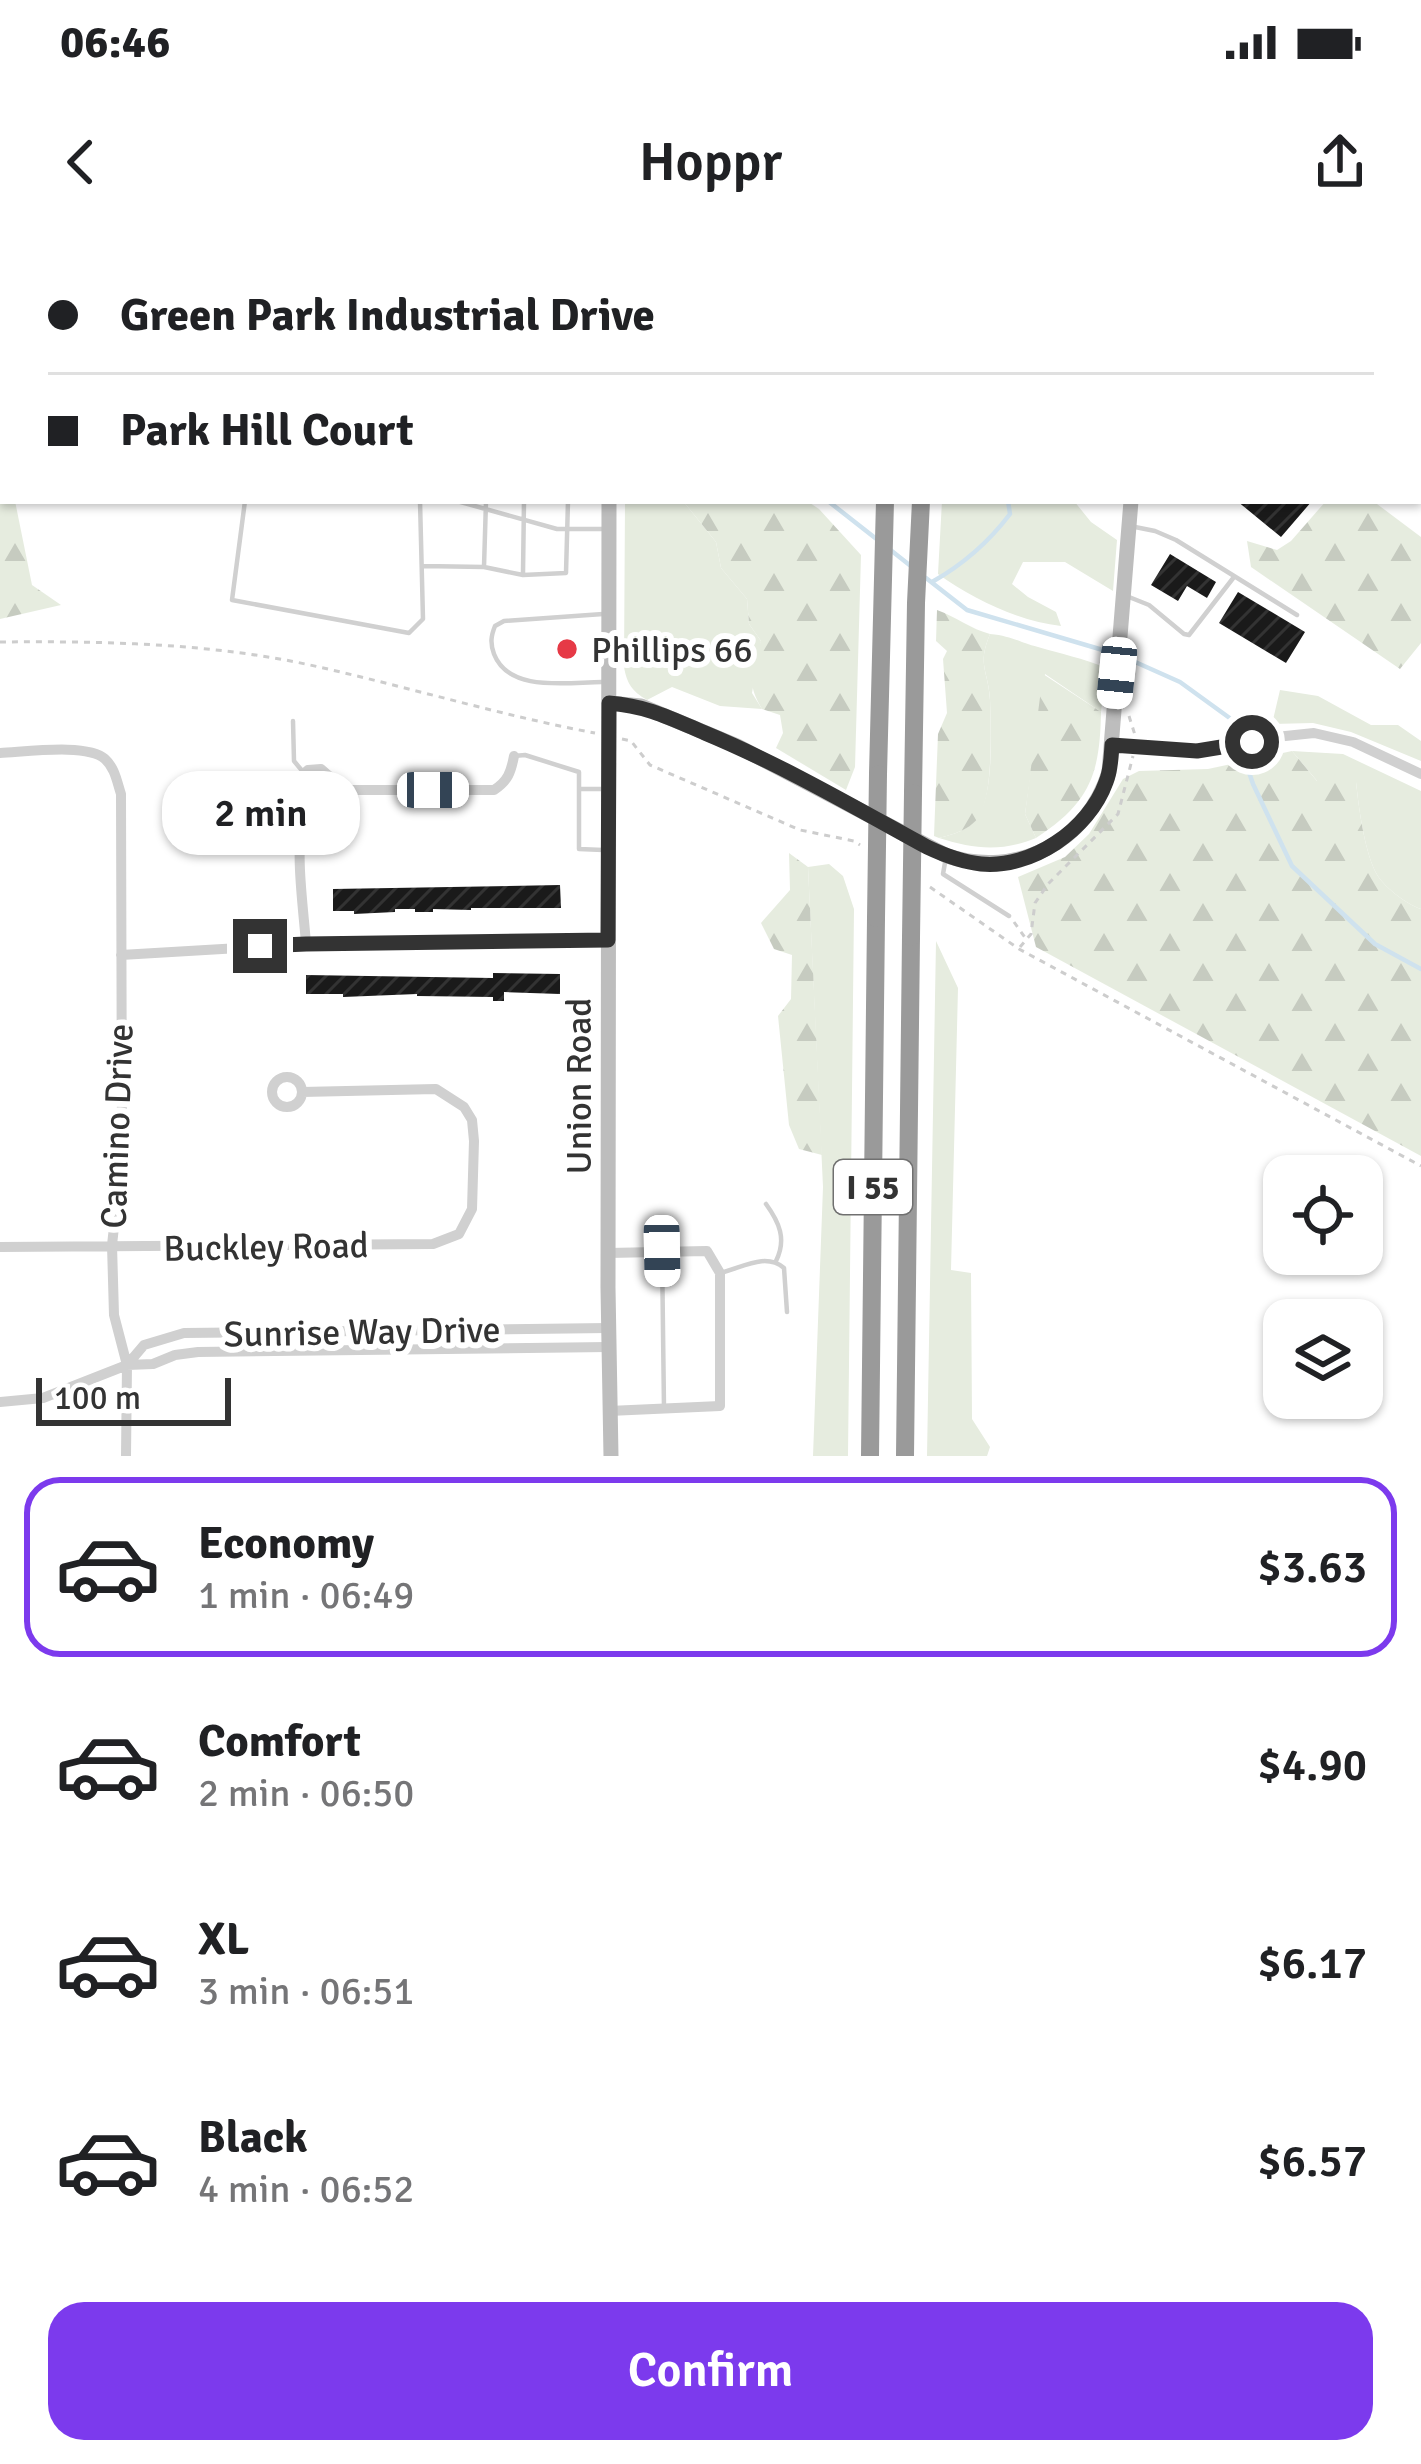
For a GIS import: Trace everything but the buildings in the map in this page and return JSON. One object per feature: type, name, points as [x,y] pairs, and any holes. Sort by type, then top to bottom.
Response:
[{"type":"highway","name":"I 55","points":[[870,1456],[885,504]]},
{"type":"highway","name":"I 55","points":[[904,1456],[915,652],[922,504]]},
{"type":"main road","name":"Union Road","points":[[609,504],[611,1456]]},
{"type":"main road","points":[[609,703],[641,706],[736,746],[947,856],[981,864],[1025,858],[1076,826],[1100,797],[1109,772],[1131,504]]},
{"type":"street","points":[[1112,745],[1197,751],[1299,734],[1331,735],[1421,774]]},
{"type":"street","name":"Camino Drive","points":[[0,754],[81,750],[101,754],[113,769],[121,794],[122,1155],[112,1245],[114,1315],[127,1365],[126,1456]]},
{"type":"street","points":[[306,944],[301,835],[309,811],[322,796],[345,790],[494,790],[511,773],[514,756]]},
{"type":"street","points":[[309,811],[300,777],[308,770],[321,769],[345,790]]},
{"type":"street","points":[[121,955],[306,944],[608,940]]},
{"type":"street","name":"Buckley Road","points":[[0,1247],[433,1244],[459,1234],[472,1209],[474,1141],[472,1120],[464,1107],[436,1089],[302,1092]]},
{"type":"street","points":[[608,1252],[707,1251],[720,1273],[720,1406],[609,1411]]},
{"type":"street","name":"Sunrise Way Drive","points":[[127,1365],[144,1345],[184,1333],[608,1328]]},
{"type":"street","name":"Sunrise Way Drive","points":[[0,1402],[43,1398],[127,1365],[153,1364],[198,1352],[608,1347]]},
{"type":"lane","points":[[245,504],[232,600],[410,633],[423,619],[420,504]]},
{"type":"lane","points":[[523,575],[524,504]]},
{"type":"lane","points":[[421,566],[484,567],[523,575],[566,573],[568,504]]},
{"type":"lane","points":[[484,567],[486,505],[557,530],[609,529]]},
{"type":"lane","points":[[1129,526],[1176,540],[1297,615]]},
{"type":"lane","points":[[1124,594],[1149,605],[1190,635],[1234,576]]},
{"type":"lane","points":[[608,614],[504,621],[493,628],[491,643],[500,666],[517,679],[609,682]]},
{"type":"lane","points":[[293,721],[294,761],[304,773]]},
{"type":"lane","points":[[514,756],[579,772],[579,849],[608,850]]},
{"type":"lane","points":[[579,789],[608,789]]},
{"type":"lane","points":[[947,856],[943,874],[1009,916]]},
{"type":"lane","points":[[766,1204],[781,1234],[782,1249],[776,1261]]},
{"type":"lane","points":[[662,1251],[664,1408]]},
{"type":"lane","points":[[720,1273],[767,1259],[776,1261],[784,1268],[787,1312]]},
{"type":"path","points":[[0,642],[221,651],[307,664],[592,732]]},
{"type":"path","points":[[1019,949],[1031,934],[1035,903],[1048,884],[1118,814],[1135,747],[1135,729],[1127,711]]},
{"type":"path","points":[[625,739],[650,766],[800,830],[854,841]]},
{"type":"path","points":[[941,894],[1019,949],[1421,1166]]},
{"type":"path","points":[[1009,916],[1026,940]]},
{"type":"green space","points":[[0,504],[16,504],[32,585],[61,605],[0,619]]},
{"type":"green space","points":[[625,504],[685,504],[716,542],[721,568],[747,599],[749,624],[761,641],[752,693],[762,709],[720,706],[672,687],[647,700],[631,686],[624,667]]},
{"type":"green space","points":[[685,504],[812,504],[861,555],[855,767],[846,790],[776,748],[783,733],[780,715],[762,709],[752,683],[761,641],[749,624],[747,599],[721,568],[716,542]]},
{"type":"green space","points":[[942,504],[1076,504],[1091,522],[1117,540],[1113,591],[1065,562],[1023,562],[1012,584],[1056,612],[1061,626],[1012,614],[938,574]]},
{"type":"green space","points":[[1323,504],[1377,504],[1421,537],[1421,643],[1400,669],[1251,567],[1247,541],[1277,550]]},
{"type":"green space","points":[[937,610],[990,634],[984,661],[991,726],[989,776],[980,815],[962,831],[939,838],[934,836],[938,734],[947,713],[943,659],[947,651],[936,641]]},
{"type":"green space","points":[[990,634],[1106,668],[1101,712],[1045,674],[1025,814],[1036,838],[987,847],[939,838],[962,831],[984,804],[991,742],[984,661]]},
{"type":"green space","points":[[1043,674],[1101,712],[1098,753],[1088,785],[1069,812],[1036,838],[1025,814]]},
{"type":"green space","points":[[1280,690],[1318,696],[1371,725],[1398,725],[1421,741],[1421,761],[1351,732],[1313,723],[1272,724]]},
{"type":"green space","points":[[1292,751],[1343,754],[1421,791],[1421,909],[1395,894],[1375,871],[1356,782],[1318,782]]},
{"type":"green space","points":[[1292,751],[1317,781],[1335,769],[1356,782],[1375,871],[1395,894],[1421,909],[1421,1156],[1036,947],[1018,877],[1065,857],[1089,834],[1123,779],[1139,771],[1208,769]]},
{"type":"green space","points":[[789,853],[808,867],[822,1155],[799,1149],[789,1125],[778,1016],[791,999],[792,955],[774,949],[761,923],[790,890]]},
{"type":"green space","points":[[829,864],[843,876],[854,909],[848,1456],[813,1456],[823,1187],[808,867]]},
{"type":"green space","points":[[936,941],[958,988],[951,1270],[971,1273],[972,1419],[990,1447],[987,1456],[927,1456]]},
{"type":"waterway","points":[[832,504],[879,541]]},
{"type":"waterway","points":[[932,582],[993,534],[1010,514],[1008,504]]},
{"type":"waterway","points":[[888,548],[912,567]]},
{"type":"waterway","points":[[926,578],[967,610],[1113,653]]},
{"type":"waterway","points":[[1124,657],[1180,682],[1231,719],[1253,784],[1292,866],[1375,944],[1421,969]]},
{"type":"place","name":"Phillips 66","points":[[567,649]]},
{"type":"route","points":[[260,946],[608,940],[609,703],[641,706],[736,746],[927,847],[981,864],[1025,858],[1076,826],[1106,785],[1112,745],[1197,751],[1252,742]]}]
